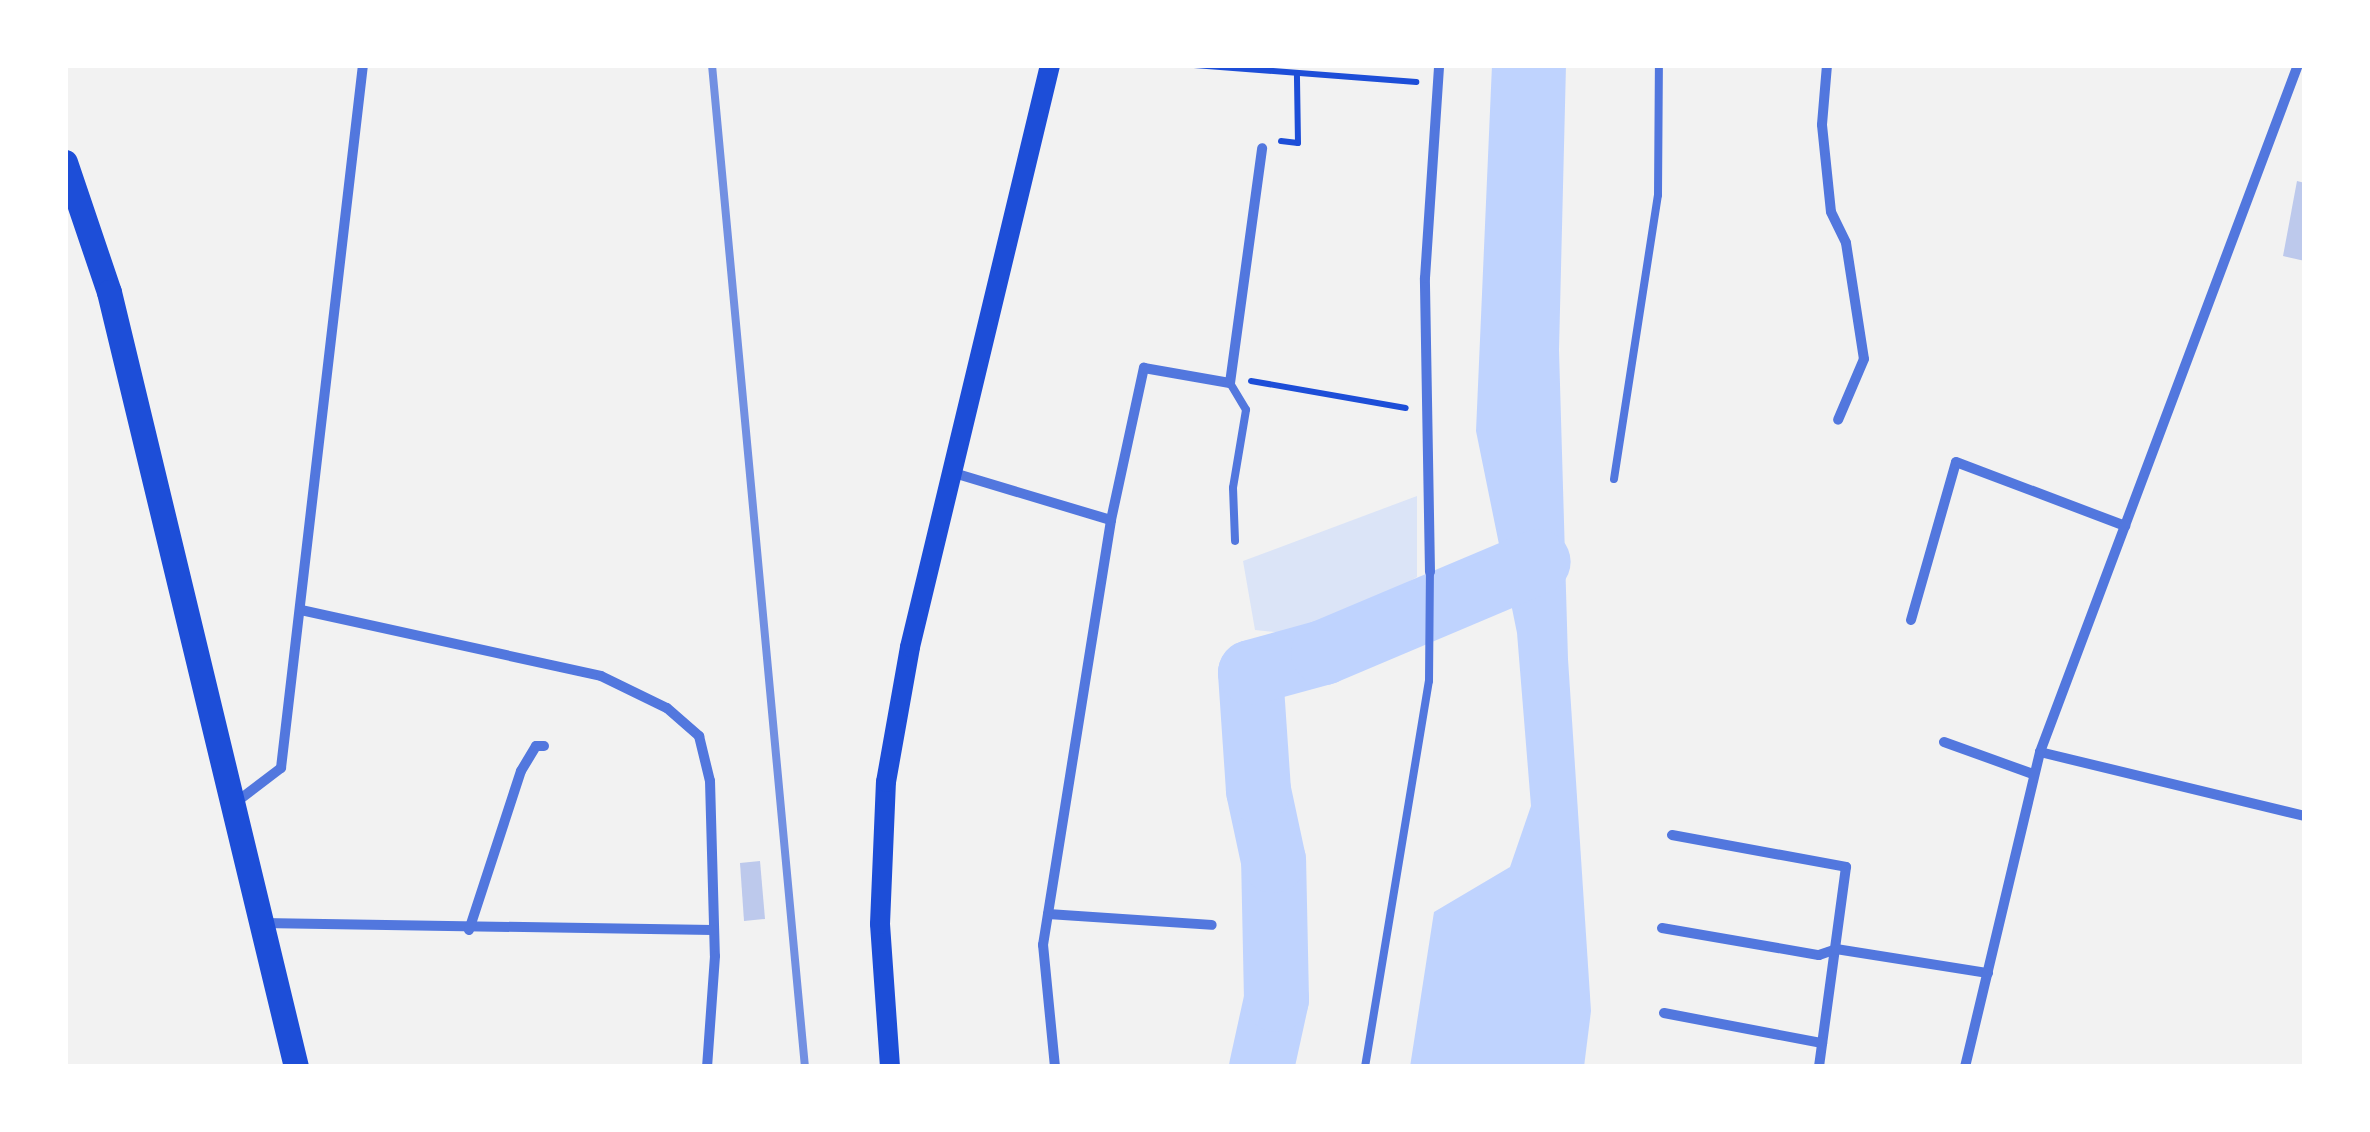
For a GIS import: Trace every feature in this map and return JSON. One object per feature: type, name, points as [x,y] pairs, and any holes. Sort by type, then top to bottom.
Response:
[{"type":"highway","points":[[65,162],[109,292],[296,1067]]},
{"type":"main road","points":[[890,1067],[880,924],[886,782],[910,647],[1050,65]]},
{"type":"street","points":[[234,803],[281,768],[364,65]]},
{"type":"street","points":[[1430,572],[1425,278],[1439,65]]},
{"type":"street","points":[[1826,65],[1822,125],[1831,212],[1846,243],[1864,359],[1838,420]]},
{"type":"street","points":[[1966,1067],[2040,752],[2298,65]]},
{"type":"street","points":[[1055,1067],[1043,945],[1111,520],[1144,368],[1230,380],[1262,148]]},
{"type":"street","points":[[1911,620],[1956,462],[2124,526]]},
{"type":"street","points":[[954,473],[1111,520]]},
{"type":"street","points":[[302,610],[601,676],[686,722],[706,753],[710,781],[713,930],[707,1067]]},
{"type":"street","points":[[1944,742],[2034,774]]},
{"type":"street","points":[[469,930],[521,772],[536,746],[544,746]]},
{"type":"street","points":[[2040,752],[2305,816]]},
{"type":"street","points":[[1672,835],[1846,867],[1819,1067]]},
{"type":"street","points":[[1048,914],[1212,925]]},
{"type":"street","points":[[261,923],[469,930],[713,930]]},
{"type":"street","points":[[1662,928],[1819,955],[1836,949],[1988,973]]},
{"type":"street","points":[[1664,1013],[1822,1043]]},
{"type":"lane","points":[[1614,480],[1658,195],[1659,65]]},
{"type":"lane","points":[[1230,380],[1246,410],[1233,488],[1235,541]]},
{"type":"lane","points":[[1365,1067],[1428,681],[1430,572]]},
{"type":"path","points":[[1194,65],[1297,76],[1438,82]]},
{"type":"path","points":[[1279,140],[1298,143],[1297,76]]},
{"type":"path","points":[[1230,380],[1427,411]]},
{"type":"shaded area","points":[[1417,496],[1417,577],[1314,636],[1255,630],[1243,561]]},
{"type":"water","points":[[1492,65],[1566,65],[1559,350],[1568,659],[1591,1011],[1584,1067],[1410,1067],[1434,912],[1510,867],[1531,806],[1517,633],[1476,431]]},
{"type":"building","points":[[2297,181],[2305,183],[2305,261],[2283,256]]},
{"type":"building","points":[[760,861],[765,919],[744,921],[740,863]]},
{"type":"waterway","points":[[1261,1067],[1276,999],[1273,860],[1258,790],[1250,672],[1323,652],[1538,561]]},
{"type":"railway","points":[[712,65],[805,1067]]}]
